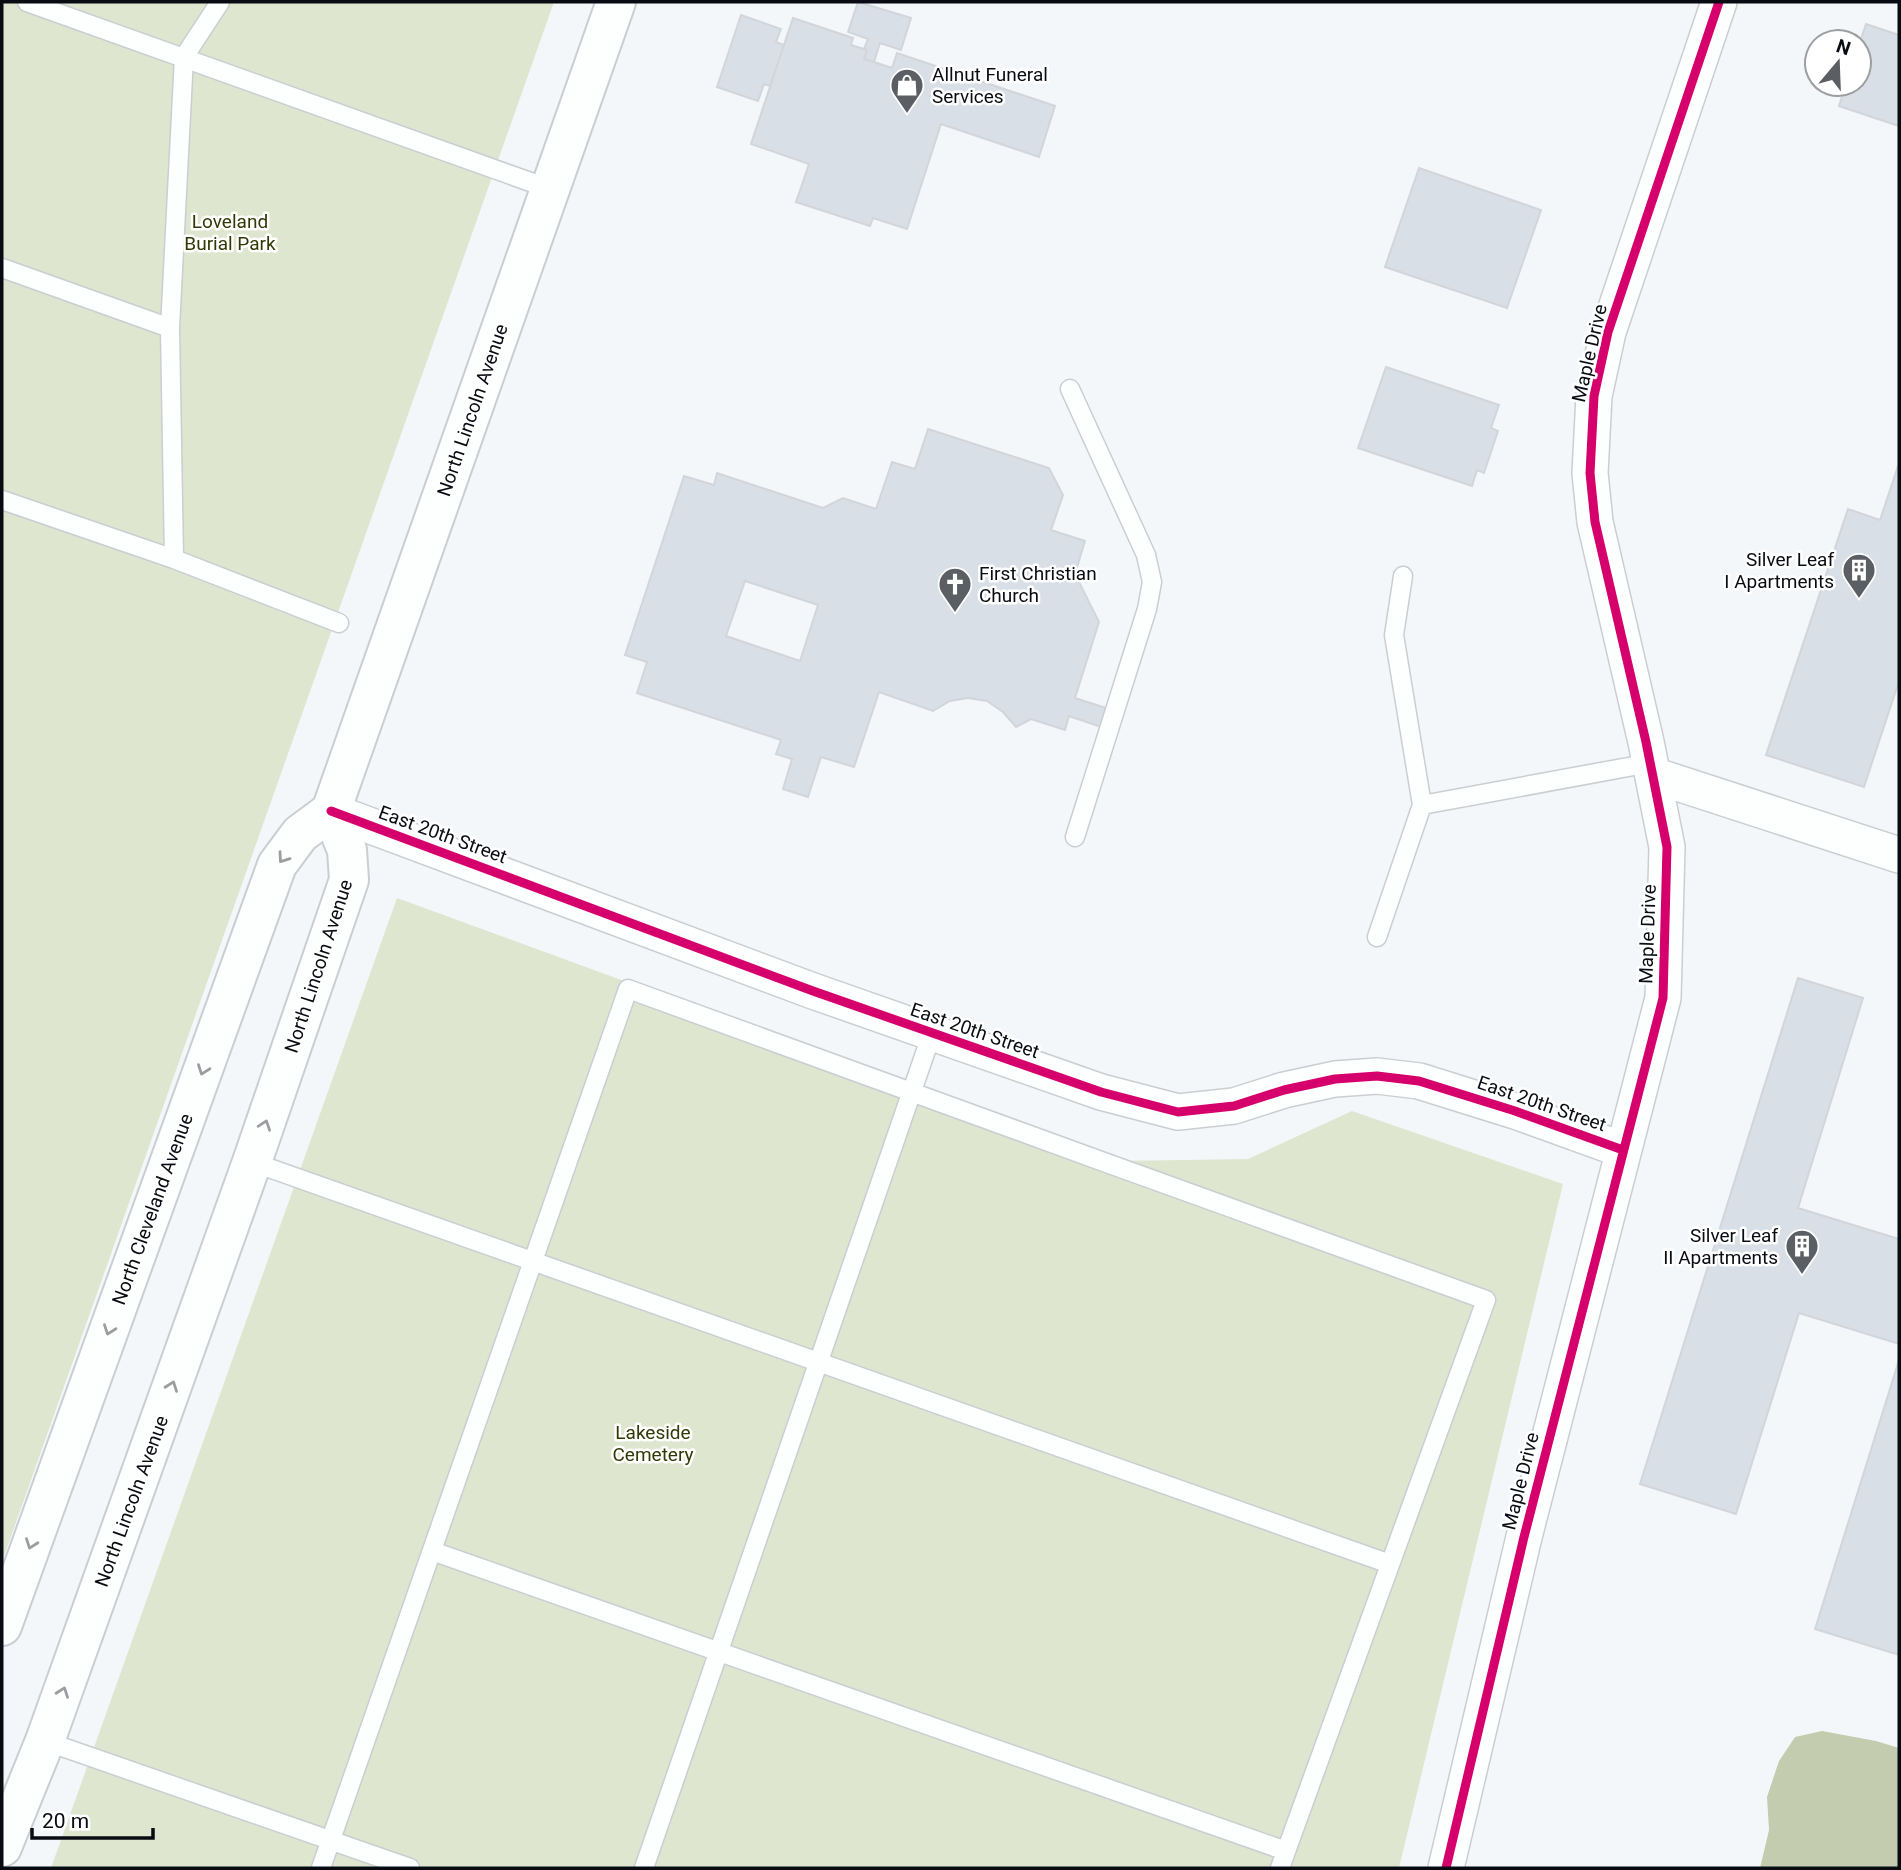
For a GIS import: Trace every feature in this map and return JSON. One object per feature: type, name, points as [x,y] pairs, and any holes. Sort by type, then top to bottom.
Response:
[{"type":"highway","name":"North Lincoln Avenue","points":[[2,1847],[46,1741],[252,1162],[349,880],[347,850],[331,811],[616,2]]},
{"type":"highway","name":"North Cleveland Avenue","points":[[2,1626],[277,865],[300,834],[331,811]]},
{"type":"street","name":"Maple Drive","points":[[1446,1868],[1524,1537],[1663,998],[1667,847],[1595,522],[1590,472],[1594,396],[1608,332],[1719,2]]},
{"type":"street","points":[[1651,769],[1899,855]]},
{"type":"street","name":"East 20th Street","points":[[331,811],[813,991],[1101,1092],[1178,1112],[1234,1106],[1284,1090],[1335,1079],[1377,1076],[1419,1081],[1515,1111],[1623,1150]]},
{"type":"lane","points":[[27,2],[550,188]]},
{"type":"lane","points":[[174,559],[170,328],[184,57],[220,2]]},
{"type":"lane","points":[[2,268],[170,328]]},
{"type":"lane","points":[[1070,389],[1146,555],[1152,582],[1147,608],[1075,838]]},
{"type":"lane","points":[[2,500],[174,559],[340,623]]},
{"type":"lane","points":[[1377,937],[1422,805],[1394,635],[1403,576]]},
{"type":"lane","points":[[1422,805],[1651,769]]},
{"type":"lane","points":[[321,1868],[628,989],[1486,1300],[1280,1868]]},
{"type":"lane","points":[[644,1868],[932,1033]]},
{"type":"lane","points":[[252,1162],[1390,1564]]},
{"type":"lane","points":[[432,1551],[1286,1851]]},
{"type":"lane","points":[[46,1741],[410,1868]]},
{"type":"green space","name":"Loveland Burial Park","points":[[2,2],[554,2],[2,1562]]},
{"type":"green space","name":"Lakeside Cemetery","points":[[397,898],[1116,1161],[1248,1159],[1352,1111],[1563,1184],[1399,1868],[51,1868]]},
{"type":"shaded area","points":[[1822,1731],[1899,1748],[1899,1868],[1760,1868],[1769,1830],[1767,1797],[1779,1761],[1795,1737]]},
{"type":"building","points":[[858,2],[911,18],[901,50],[880,43],[874,62],[864,59],[868,39],[848,32]]},
{"type":"building","points":[[741,15],[781,29],[776,42],[784,45],[770,86],[764,84],[758,101],[717,87]]},
{"type":"building","name":"Allnut Funeral Services","points":[[793,18],[853,38],[851,45],[867,50],[864,59],[892,68],[897,53],[1055,106],[1039,157],[941,124],[907,229],[873,218],[870,226],[796,202],[809,164],[751,144]]},
{"type":"building","points":[[1866,24],[1899,35],[1899,126],[1839,106],[1842,98],[1873,98],[1873,28],[1865,28]]},
{"type":"building","points":[[1419,168],[1541,210],[1507,308],[1385,267]]},
{"type":"building","points":[[1386,367],[1499,405],[1491,428],[1498,431],[1484,473],[1477,470],[1472,486],[1358,448]]},
{"type":"building","name":"First Christian Church","points":[[928,429],[1049,468],[1063,495],[1051,530],[1085,541],[1075,574],[1099,622],[1075,698],[1106,708],[1101,727],[1069,716],[1065,730],[1031,719],[1016,727],[1003,712],[987,701],[968,698],[950,701],[933,711],[879,692],[854,767],[821,757],[808,797],[783,789],[792,759],[776,754],[781,740],[637,693],[647,662],[625,655],[684,476],[714,485],[717,473],[823,508],[843,498],[876,509],[892,462],[915,469]],"holes":[[[745,581],[818,605],[800,661],[726,636]]]},
{"type":"building","name":"Silver Leaf I Apartments","points":[[1899,463],[1899,681],[1864,787],[1766,755],[1848,509],[1880,520]]},
{"type":"building","name":"Silver Leaf II Apartments","points":[[1798,978],[1863,998],[1798,1208],[1899,1239],[1899,1344],[1799,1313],[1736,1514],[1640,1484]]},
{"type":"building","points":[[1899,1360],[1899,1655],[1815,1629]]},
{"type":"cycle path","points":[[1446,1868],[1524,1537],[1663,998],[1667,847],[1646,742],[1595,522],[1590,473],[1594,396],[1608,332],[1719,2]]},
{"type":"cycle path","points":[[331,811],[813,991],[1101,1092],[1178,1112],[1234,1106],[1284,1090],[1335,1079],[1377,1076],[1419,1081],[1515,1111],[1623,1150]]},
{"type":"place","name":"Allnut Funeral Services","points":[[907,115]]},
{"type":"place","name":"Silver Leaf I Apartments","points":[[1859,600]]},
{"type":"place","name":"First Christian Church","points":[[955,614]]},
{"type":"place","name":"Silver Leaf II Apartments","points":[[1802,1276]]}]
